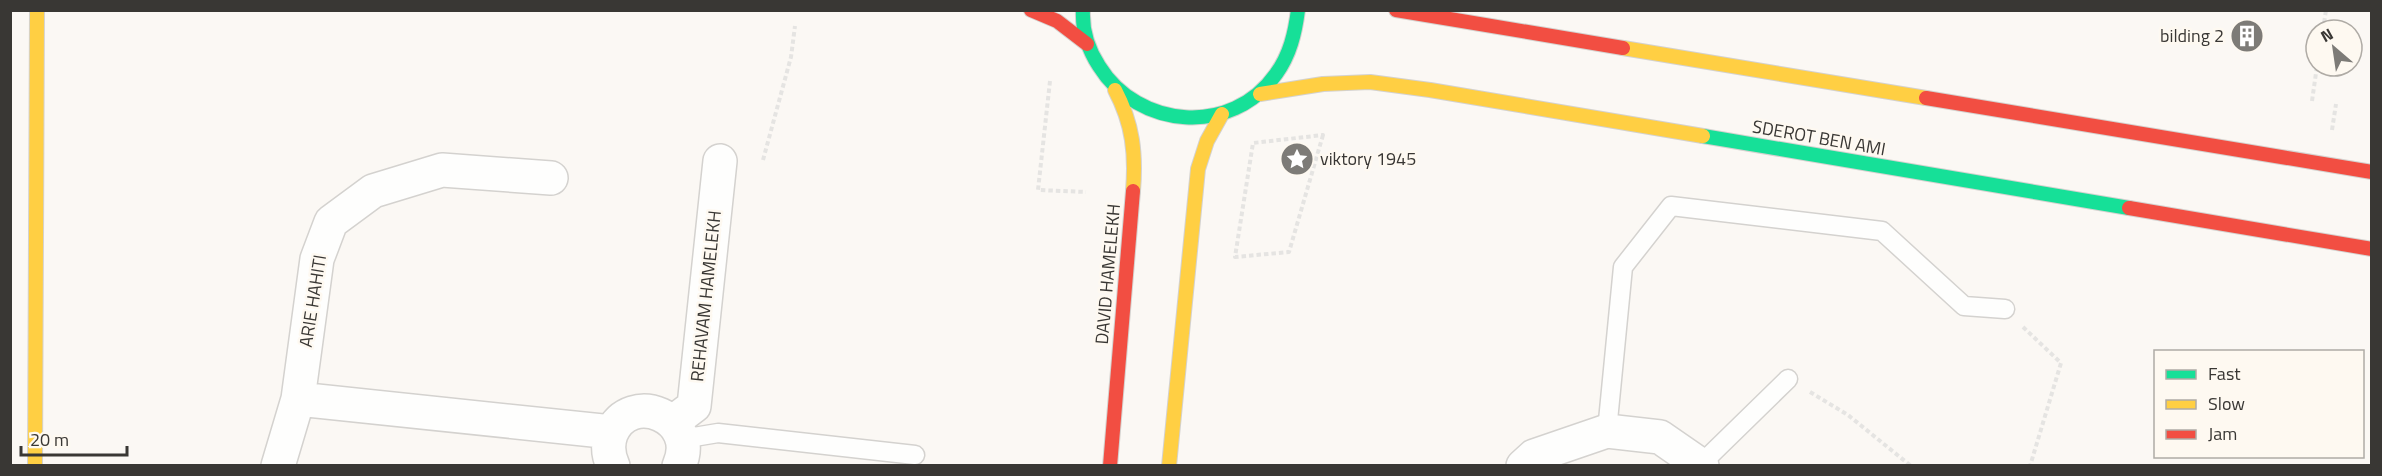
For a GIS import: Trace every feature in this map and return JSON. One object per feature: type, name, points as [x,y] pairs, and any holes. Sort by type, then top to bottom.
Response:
[{"type":"main road","points":[[35,465],[37,10]]},
{"type":"main road","points":[[1031,10],[1057,21],[1087,44]]},
{"type":"main road","points":[[1083,10],[1087,44],[1098,68],[1115,90],[1139,107],[1165,116],[1194,119],[1222,114],[1242,106],[1260,94],[1276,76],[1288,56],[1296,32],[1298,10]]},
{"type":"main road","points":[[1396,10],[2372,172]]},
{"type":"main road","name":"SDEROT BEN AMI","points":[[1260,94],[1323,84],[1370,82],[1430,90],[2372,249]]},
{"type":"main road","name":"DAVID HAMELEKH","points":[[1110,465],[1135,166],[1135,143],[1129,117],[1115,90]]},
{"type":"main road","points":[[1169,465],[1197,169],[1222,114]]},
{"type":"street","name":"REHAVAM HAMELEKH","points":[[678,442],[694,406],[720,161]]},
{"type":"street","name":"ARIE HAHITI","points":[[278,465],[298,399],[317,259],[331,222],[373,191],[442,170],[551,178]]},
{"type":"street","points":[[298,399],[612,432]]},
{"type":"street","points":[[613,465],[608,452],[612,432],[628,415],[640,411],[663,414],[678,442]]},
{"type":"street","points":[[1523,465],[1534,456],[1607,431],[1660,438],[1701,465]]},
{"type":"lane","points":[[1607,431],[1623,267],[1671,206],[1882,231],[1965,306],[2005,309]]},
{"type":"lane","points":[[1701,465],[1788,379]]},
{"type":"lane","points":[[678,442],[718,433],[915,455]]},
{"type":"path","points":[[763,160],[791,57],[795,26]]},
{"type":"path","points":[[2312,101],[2316,78]]},
{"type":"path","points":[[1050,81],[1038,189],[1086,192]]},
{"type":"path","points":[[1323,135],[1289,252],[1235,257],[1253,143],[1323,135]]},
{"type":"path","points":[[2005,309],[2061,363],[2030,465]]},
{"type":"path","points":[[1788,379],[1848,415],[1911,465]]},
{"type":"traffic: fast","points":[[1083,10],[1086,39],[1099,66],[1116,87],[1137,103],[1161,113],[1186,117],[1211,116],[1235,108],[1257,94],[1276,74],[1285,59],[1298,10]]},
{"type":"traffic: fast","points":[[1703,136],[2129,208]]},
{"type":"traffic: slow","points":[[35,466],[37,10]]},
{"type":"traffic: slow","points":[[1623,48],[1926,98]]},
{"type":"traffic: slow","points":[[1260,94],[1323,84],[1370,82],[1703,136]]},
{"type":"traffic: slow","points":[[1115,90],[1126,115],[1132,139],[1133,191]]},
{"type":"traffic: slow","points":[[1169,466],[1198,169],[1207,141],[1222,114]]},
{"type":"traffic: jam","points":[[1031,10],[1057,21],[1087,44]]},
{"type":"traffic: jam","points":[[1396,10],[1623,48]]},
{"type":"traffic: jam","points":[[1926,98],[2372,172]]},
{"type":"traffic: jam","points":[[1110,466],[1133,191]]},
{"type":"traffic: jam","points":[[2129,208],[2372,249]]},
{"type":"place","name":"bilding 2","points":[[2247,36]]},
{"type":"place","name":"viktory 1945","points":[[1297,159]]}]
